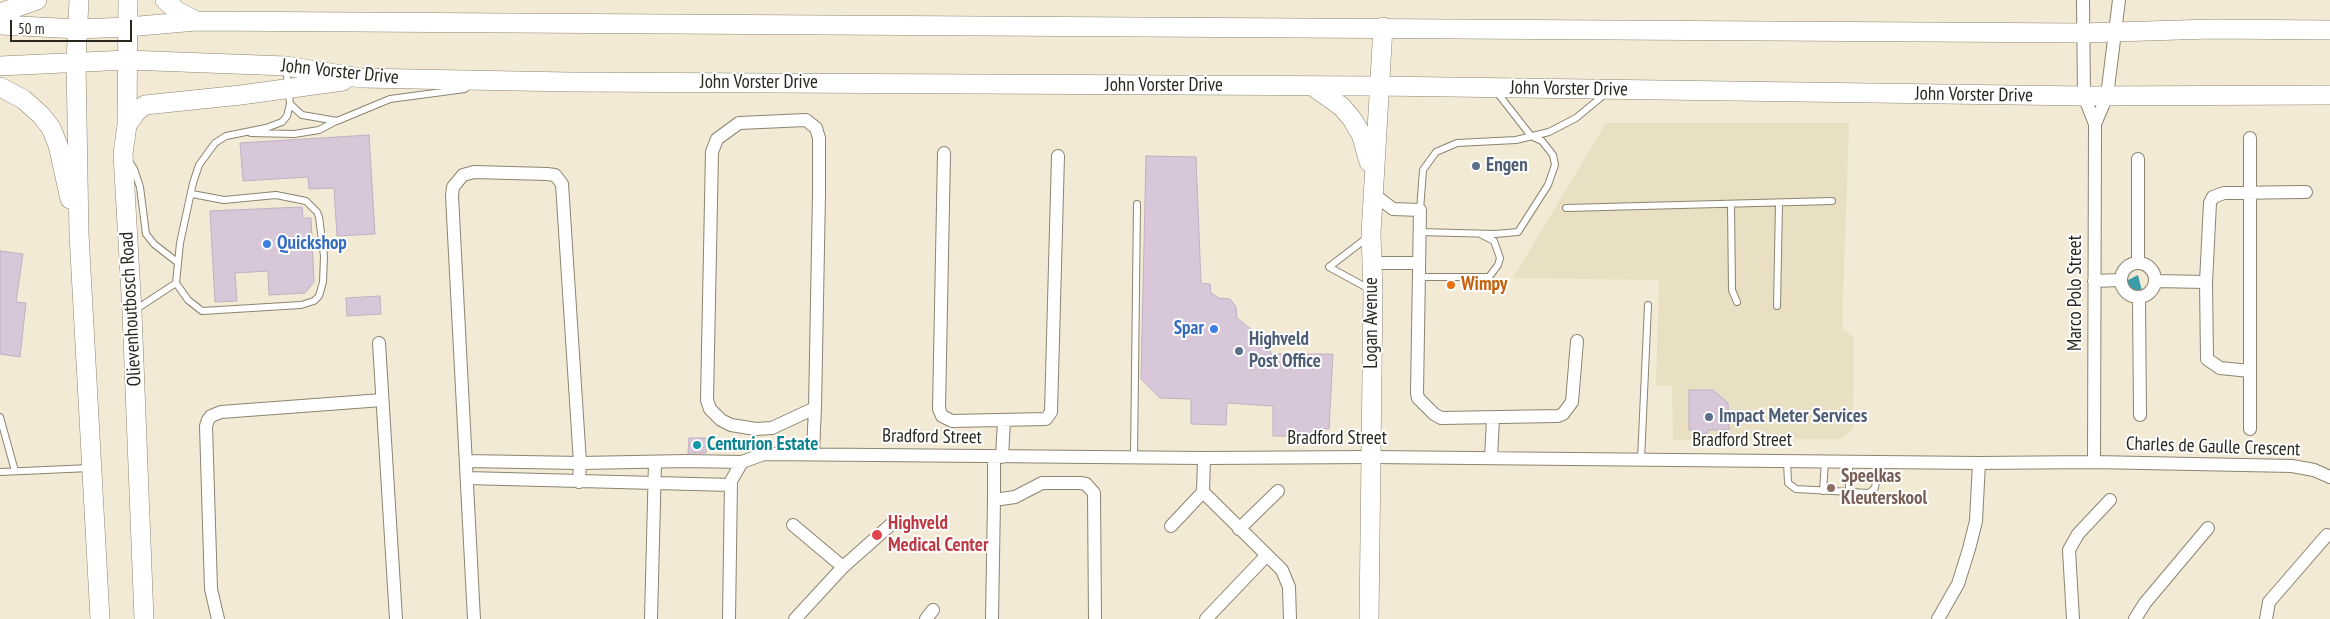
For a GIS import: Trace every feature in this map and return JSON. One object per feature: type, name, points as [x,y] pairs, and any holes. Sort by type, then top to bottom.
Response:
[{"type":"main road","points":[[0,13],[37,0]]},
{"type":"main road","points":[[79,0],[76,62],[78,234],[100,619]]},
{"type":"main road","name":"Olievenhoutbosch Road","points":[[128,0],[128,125],[123,154],[146,615]]},
{"type":"main road","points":[[165,0],[177,11],[196,22]]},
{"type":"main road","points":[[0,25],[78,29],[128,28],[196,22],[1382,27],[2083,33],[2116,31],[2330,30]]},
{"type":"main road","name":"Logan Avenue","points":[[1369,619],[1373,291],[1370,234],[1382,27]]},
{"type":"main road","name":"John Vorster Drive","points":[[0,66],[127,60],[286,66],[361,78],[1314,87],[1378,86],[2084,96],[2330,95]]},
{"type":"main road","points":[[128,125],[136,112],[145,105],[289,96],[361,78]]},
{"type":"main road","points":[[0,87],[23,99],[41,115],[51,128],[58,145],[78,234]]},
{"type":"main road","points":[[1314,87],[1342,107],[1361,134],[1372,184]]},
{"type":"street","points":[[2083,0],[2084,96]]},
{"type":"street","name":"Marco Polo Street","points":[[2095,124],[2107,96],[2119,0]]},
{"type":"street","name":"Marco Polo Street","points":[[2084,96],[2095,124],[2094,462]]},
{"type":"street","points":[[813,454],[815,408],[819,138],[816,128],[806,120],[739,123],[717,139],[712,152],[707,400],[710,409],[721,420],[731,425],[756,429],[772,428],[815,408]]},
{"type":"street","points":[[2250,138],[2250,429]]},
{"type":"street","points":[[944,154],[939,409],[942,416],[952,421],[1046,419],[1053,407],[1058,156]]},
{"type":"street","points":[[2138,159],[2138,263]]},
{"type":"street","points":[[474,619],[452,196],[453,187],[463,176],[474,172],[554,175],[562,184],[580,463],[579,482]]},
{"type":"street","points":[[1372,184],[1393,209],[1420,210],[1418,398],[1427,408],[1441,418],[1493,419],[1558,416],[1563,414],[1572,402],[1574,392],[1577,341]]},
{"type":"street","points":[[2250,371],[2220,368],[2207,359],[2206,282],[2210,203],[2218,194],[2306,192]]},
{"type":"street","points":[[1372,263],[1418,263]]},
{"type":"street","points":[[2138,263],[2150,268],[2155,281],[2149,293],[2139,297],[2130,296],[2125,292],[2120,280],[2126,268],[2138,263]]},
{"type":"street","points":[[2094,281],[2120,280]]},
{"type":"street","points":[[2155,281],[2206,282]]},
{"type":"street","points":[[2139,297],[2140,415]]},
{"type":"street","points":[[379,343],[396,619]]},
{"type":"street","points":[[218,619],[211,589],[206,426],[211,416],[221,412],[382,400]]},
{"type":"street","points":[[1491,458],[1493,419]]},
{"type":"street","points":[[992,619],[994,500],[1004,421]]},
{"type":"street","name":"Bradford Street","points":[[466,461],[580,463],[742,462],[760,455],[813,454],[1134,458],[1371,457],[1787,460],[1979,464],[2094,462]]},
{"type":"street","points":[[1171,526],[1203,492],[1204,458]]},
{"type":"street","points":[[651,619],[655,462]]},
{"type":"street","points":[[729,619],[731,485],[734,473],[742,462]]},
{"type":"street","name":"Charles de Gaulle Crescent","points":[[2094,462],[2292,466],[2314,470],[2330,478]]},
{"type":"street","points":[[1938,619],[1958,584],[1969,549],[1976,521],[1979,464]]},
{"type":"street","points":[[467,478],[731,485]]},
{"type":"street","points":[[994,500],[1015,497],[1042,483],[1080,483],[1090,488],[1096,500],[1095,619]]},
{"type":"street","points":[[1239,529],[1278,491]]},
{"type":"street","points":[[1203,492],[1282,570],[1286,578],[1290,599],[1290,619]]},
{"type":"street","points":[[2073,619],[2068,550],[2078,534],[2110,500]]},
{"type":"street","points":[[795,619],[843,567],[896,520]]},
{"type":"street","points":[[793,524],[843,567]]},
{"type":"street","points":[[2135,619],[2145,603],[2208,528]]},
{"type":"street","points":[[2266,619],[2269,602],[2327,535]]},
{"type":"street","points":[[1206,619],[1267,555]]},
{"type":"lane","points":[[192,194],[224,200],[276,195],[306,200],[317,212],[319,218],[324,256],[323,282],[319,296],[314,301],[301,304],[202,311],[194,306],[176,283],[177,262],[192,194],[199,165],[210,148],[226,136],[282,122],[287,116],[289,96],[286,66]]},
{"type":"lane","points":[[245,132],[294,134],[319,130],[390,99],[465,89],[475,79]]},
{"type":"lane","points":[[1419,232],[1518,232],[1548,185],[1556,165],[1553,155],[1542,142],[1532,136],[1493,88]]},
{"type":"lane","points":[[1420,210],[1423,170],[1436,152],[1457,143],[1516,140],[1549,132],[1576,118],[1610,90]]},
{"type":"lane","points":[[289,96],[302,115],[337,121]]},
{"type":"lane","points":[[123,154],[137,175],[146,234],[154,244],[177,262]]},
{"type":"lane","points":[[1566,208],[1832,201]]},
{"type":"lane","points":[[1776,306],[1780,203]]},
{"type":"lane","points":[[1134,458],[1137,204]]},
{"type":"lane","points":[[1731,204],[1732,290],[1737,302]]},
{"type":"lane","points":[[1418,277],[1489,277],[1498,266],[1498,251],[1494,241],[1478,233]]},
{"type":"lane","points":[[1370,234],[1329,267],[1373,291]]},
{"type":"lane","points":[[132,312],[176,283]]},
{"type":"lane","points":[[1641,460],[1648,304]]},
{"type":"lane","points":[[0,417],[15,471]]},
{"type":"lane","points":[[1787,460],[1787,479],[1791,487],[1796,489],[1849,492],[1873,491],[1878,461]]},
{"type":"lane","points":[[1823,490],[1825,461]]},
{"type":"lane","points":[[1849,461],[1849,492]]},
{"type":"lane","points":[[0,472],[90,468]]},
{"type":"shaded area","points":[[1606,123],[1849,123],[1842,328],[1854,337],[1853,429],[1842,439],[1673,440],[1672,386],[1656,386],[1659,280],[1513,278]]},
{"type":"water","points":[[2138,275],[2142,291],[2133,294],[2127,291],[2124,285],[2126,281]]},
{"type":"building","points":[[369,135],[375,234],[337,236],[334,188],[309,189],[308,177],[243,181],[240,143]]},
{"type":"building","points":[[1146,156],[1196,157],[1201,283],[1210,284],[1211,293],[1219,298],[1230,299],[1236,307],[1237,318],[1252,330],[1253,344],[1270,345],[1271,354],[1333,354],[1329,429],[1315,428],[1314,436],[1273,436],[1273,406],[1227,403],[1226,425],[1191,424],[1191,399],[1160,398],[1141,379]]},
{"type":"building","points":[[302,207],[303,218],[311,218],[314,282],[305,293],[269,295],[268,271],[235,273],[237,301],[215,302],[210,211]]},
{"type":"building","points":[[0,251],[23,254],[16,302],[26,303],[20,357],[0,354]]},
{"type":"building","points":[[380,296],[381,314],[347,316],[346,298]]},
{"type":"building","name":"Impact Meter Services","points":[[1689,390],[1713,390],[1728,403],[1729,430],[1708,430],[1708,433],[1696,434],[1696,430],[1689,430]]},
{"type":"building","name":"Centurion Estate","points":[[689,438],[706,438],[706,453],[688,453]]},
{"type":"place","name":"Engen","points":[[1476,166]]},
{"type":"place","name":"Quickshop","points":[[267,244]]},
{"type":"place","name":"Wimpy","points":[[1451,285]]},
{"type":"place","name":"Spar","points":[[1214,329]]},
{"type":"place","name":"Highveld Post Office","points":[[1239,351]]},
{"type":"place","name":"Impact Meter Services","points":[[1709,417]]},
{"type":"place","name":"Centurion Estate","points":[[697,445]]},
{"type":"place","name":"Speelkas Kleuterskool","points":[[1831,488]]},
{"type":"place","name":"Highveld Medical Center","points":[[877,535]]}]
